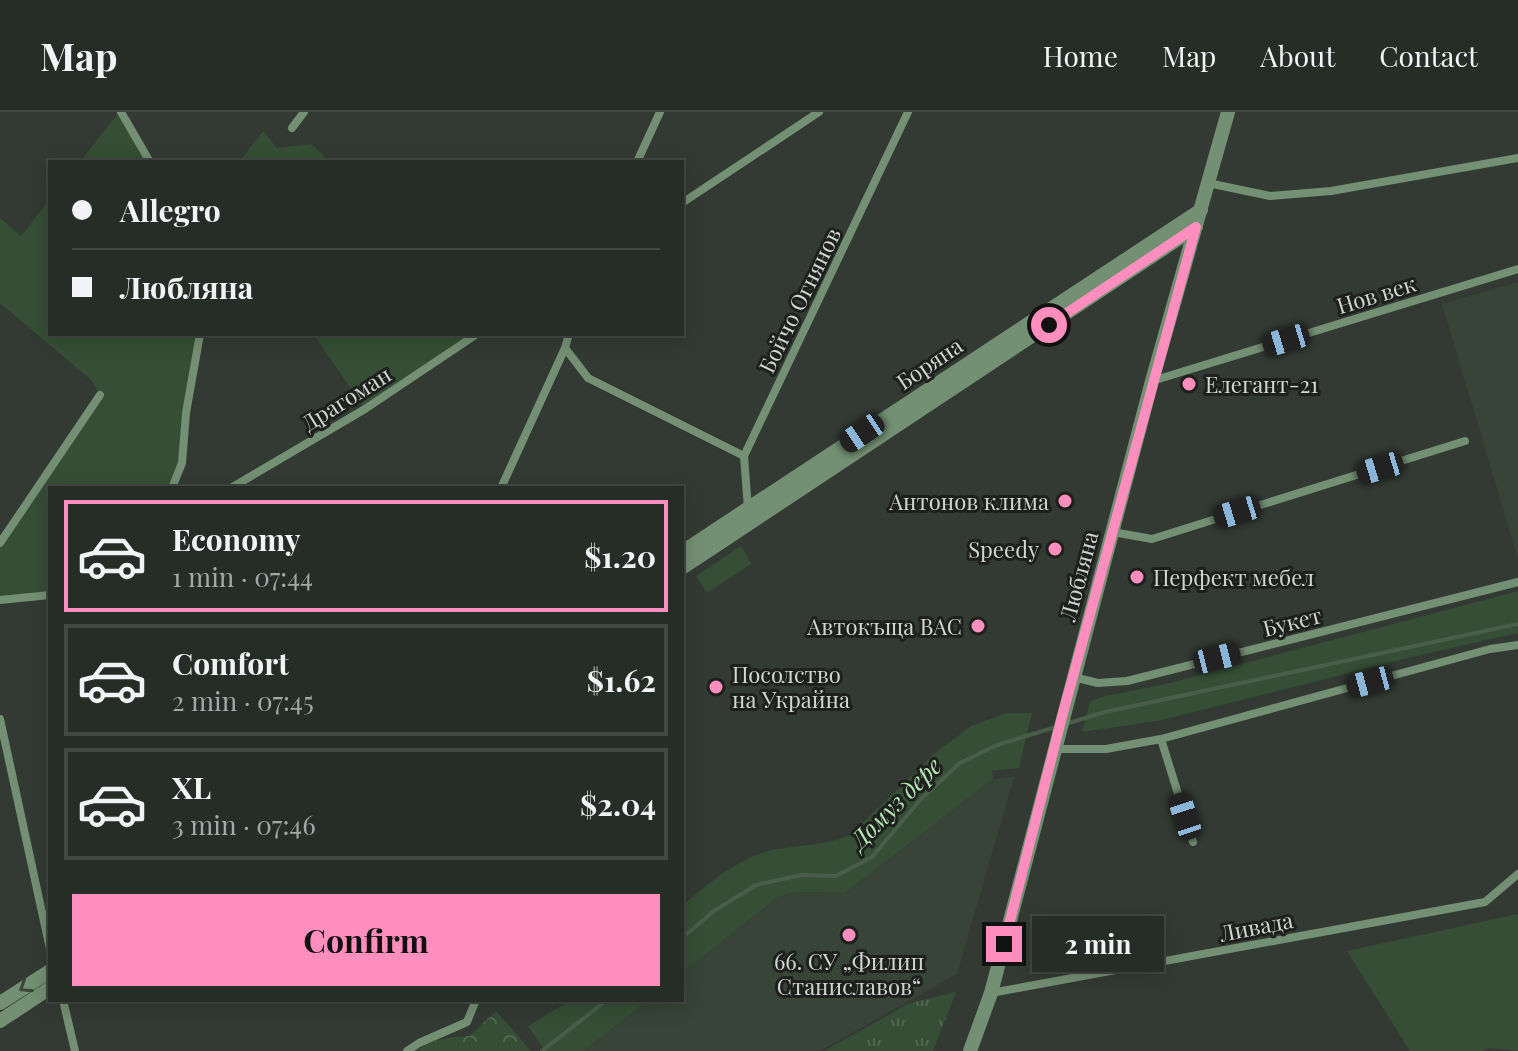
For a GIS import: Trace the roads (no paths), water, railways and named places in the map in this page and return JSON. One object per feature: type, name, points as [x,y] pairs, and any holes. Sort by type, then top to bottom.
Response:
[{"type":"street","points":[[121,112],[149,160]]},
{"type":"street","points":[[292,128],[304,112]]},
{"type":"street","points":[[638,160],[658,116],[647,112]]},
{"type":"street","points":[[684,202],[819,112]]},
{"type":"street","name":"Бойчо Огнянов","points":[[748,509],[744,456],[908,112]]},
{"type":"street","name":"Любляна","points":[[970,1051],[991,993],[1152,381],[1228,112]]},
{"type":"street","points":[[1208,183],[1270,196],[1331,191],[1518,158]]},
{"type":"street","name":"Боряна","points":[[684,551],[1201,210]]},
{"type":"street","name":"Боряна","points":[[684,567],[1196,227]]},
{"type":"street","name":"Нов век","points":[[1152,381],[1518,269]]},
{"type":"street","points":[[173,486],[182,463],[186,413],[200,336]]},
{"type":"street","name":"Драгоман","points":[[234,486],[365,409],[474,336]]},
{"type":"street","points":[[502,486],[568,336]]},
{"type":"street","points":[[565,348],[588,378],[744,456]]},
{"type":"street","points":[[0,543],[100,395]]},
{"type":"street","points":[[1113,532],[1152,539],[1465,441]]},
{"type":"street","name":"Букет","points":[[1073,677],[1098,683],[1127,681],[1518,582]]},
{"type":"street","points":[[0,600],[48,595]]},
{"type":"street","points":[[1055,744],[1106,749],[1161,739],[1490,649],[1518,645]]},
{"type":"street","points":[[0,719],[48,940]]},
{"type":"street","points":[[1161,739],[1193,842]]},
{"type":"street","name":"Ливада","points":[[991,993],[1485,902],[1518,874]]},
{"type":"street","points":[[0,1003],[48,972]]},
{"type":"street","points":[[0,1021],[48,989]]},
{"type":"street","points":[[63,1002],[75,1051]]},
{"type":"street","points":[[407,1051],[467,1022],[475,1002]]},
{"type":"waterway","name":"Домуз дере","points":[[1065,724],[1105,712],[1518,624]]},
{"type":"waterway","name":"Домуз дере","points":[[684,936],[714,911],[756,885],[801,875],[836,876],[872,857],[921,799],[960,763],[997,745],[1056,727]]},
{"type":"waterway","name":"Домуз дере","points":[[542,1051],[604,1002]]},
{"type":"place","name":"Елегант-21","points":[[1189,384]]},
{"type":"place","name":"Антонов клима","points":[[1065,501]]},
{"type":"place","name":"Speedy","points":[[1055,549]]},
{"type":"place","name":"Перфект мебел","points":[[1137,577]]},
{"type":"place","name":"Автокъща ВАС","points":[[978,626]]},
{"type":"place","name":"Посолство на Украйна","points":[[716,687]]},
{"type":"place","name":"66. СУ „Филип Станиславов“","points":[[849,935]]}]
